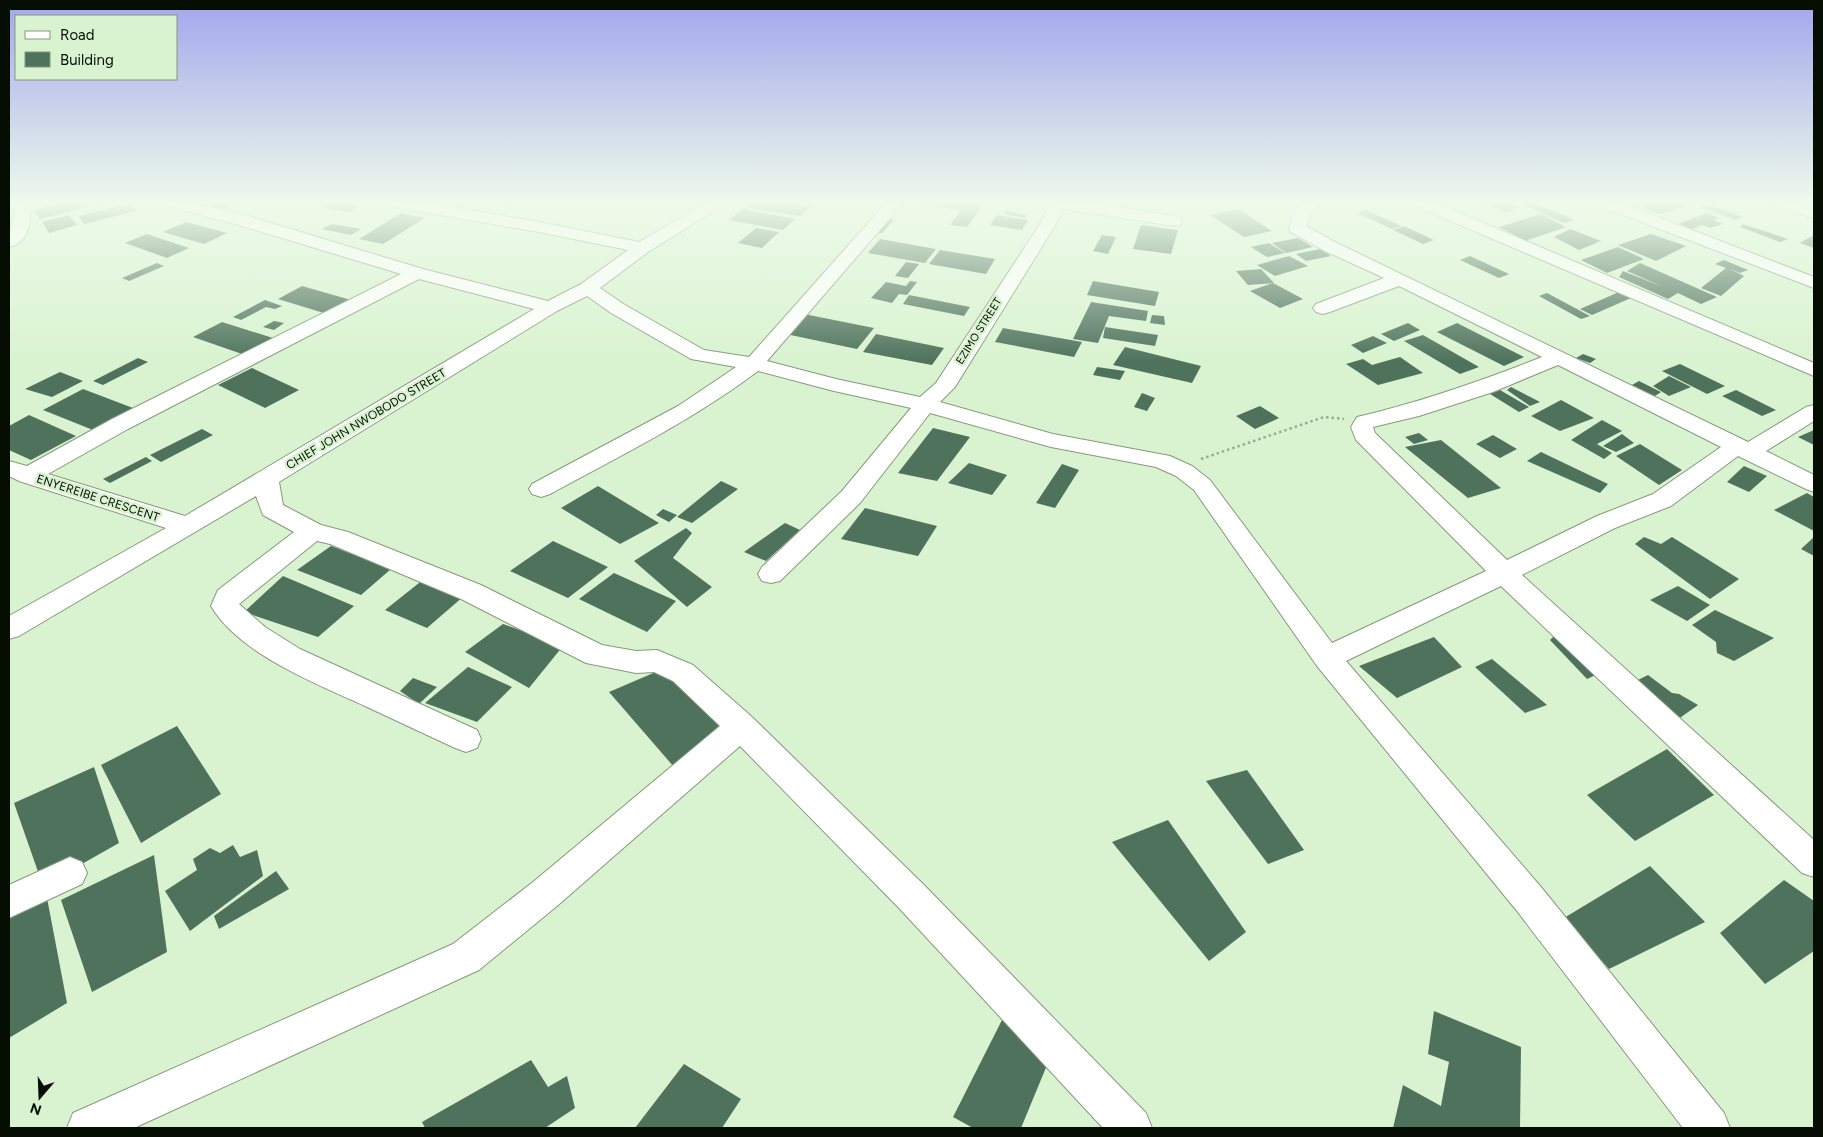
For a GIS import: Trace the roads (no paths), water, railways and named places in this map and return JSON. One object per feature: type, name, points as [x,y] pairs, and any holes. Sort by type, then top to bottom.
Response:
[{"type":"street","points":[[358,255],[417,273],[550,307]]},
{"type":"street","name":"CHIEF JOHN NWOBODO STREET","points":[[9,629],[189,526],[550,307],[588,288],[632,255]]},
{"type":"street","points":[[541,488],[686,411],[718,391],[754,364],[779,338],[850,255]]},
{"type":"street","name":"EZIMO STREET","points":[[771,574],[851,497],[925,405],[944,387],[1028,255]]},
{"type":"street","points":[[1348,255],[1814,484]]},
{"type":"street","points":[[1544,255],[1814,370]]},
{"type":"street","points":[[1741,255],[1814,283]]},
{"type":"street","points":[[18,472],[120,424],[417,273]]},
{"type":"street","points":[[1324,308],[1399,279]]},
{"type":"street","points":[[588,288],[618,309],[698,355],[754,364],[834,385],[925,405],[1051,440],[1162,461],[1180,469],[1202,485],[1327,658],[1530,900],[1710,1128]]},
{"type":"street","points":[[1558,358],[1485,387],[1411,411],[1372,420],[1362,427],[1364,434],[1504,573],[1814,862]]},
{"type":"street","points":[[1327,658],[1606,522],[1662,500],[1743,449],[1814,412]]},
{"type":"street","name":"ENYEREIBE CRESCENT","points":[[18,472],[134,511],[189,526]]},
{"type":"street","points":[[267,479],[268,497],[272,509],[289,520],[313,531],[339,538],[471,592],[596,655],[628,661],[657,662],[668,665],[683,673],[820,803],[987,973],[1131,1128]]},
{"type":"street","points":[[313,531],[228,597],[225,606],[234,617],[266,642],[324,674],[466,739]]},
{"type":"street","points":[[88,1128],[466,957],[545,894],[741,726]]},
{"type":"street","points":[[9,902],[70,873]]}]
